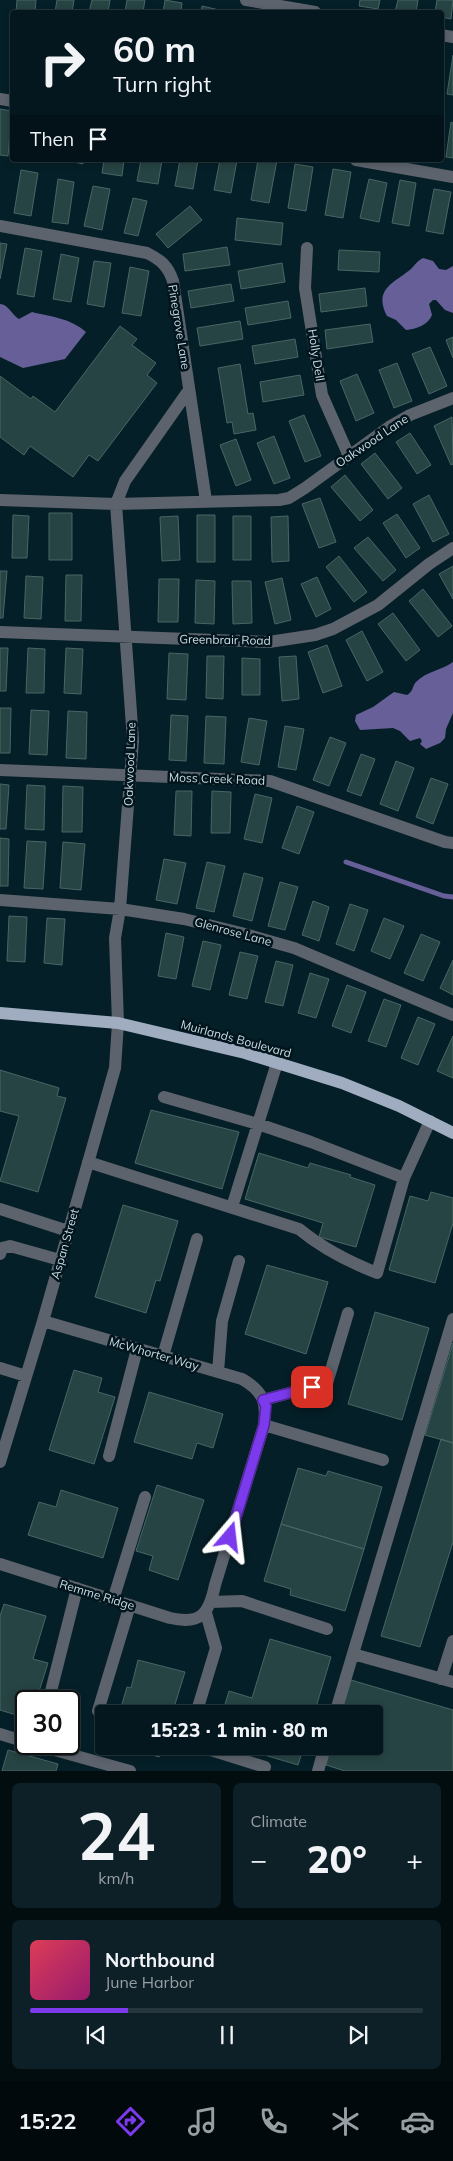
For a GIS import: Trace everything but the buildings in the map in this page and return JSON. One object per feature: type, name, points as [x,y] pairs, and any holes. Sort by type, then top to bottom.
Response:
[{"type":"main road","name":"Muirlands Boulevard","points":[[0,1013],[118,1023],[245,1053],[342,1084],[399,1106],[453,1133]]},
{"type":"street","points":[[246,0],[304,10]]},
{"type":"street","points":[[367,162],[453,177]]},
{"type":"street","name":"Pinegrove Lane","points":[[0,226],[147,253],[160,259],[168,269],[173,282],[206,501]]},
{"type":"street","name":"Holly Dell","points":[[307,248],[305,288],[322,395],[350,456]]},
{"type":"street","points":[[116,504],[125,481],[189,390]]},
{"type":"street","name":"Oakwood Lane","points":[[0,500],[116,504],[279,500],[289,498],[410,415],[453,398]]},
{"type":"street","name":"Oakwood Lane","points":[[116,504],[133,740],[120,909],[115,938],[118,1023]]},
{"type":"street","name":"Greenbrair Road","points":[[0,632],[269,642],[315,635],[333,629],[378,605],[428,564],[453,548]]},
{"type":"street","name":"Moss Creek Road","points":[[0,770],[270,780],[453,843]]},
{"type":"street","name":"Glenrose Lane","points":[[0,900],[120,909],[184,919],[294,948],[453,1015]]},
{"type":"street","name":"Aspan Street","points":[[0,1462],[116,1068],[118,1023]]},
{"type":"street","points":[[232,1208],[277,1063]]},
{"type":"street","points":[[164,1097],[258,1124],[311,1142],[404,1178]]},
{"type":"street","points":[[88,1162],[299,1228],[316,1243],[357,1265],[377,1273],[404,1178],[430,1121]]},
{"type":"street","points":[[0,1209],[68,1231]]},
{"type":"street","points":[[163,1356],[197,1239]]},
{"type":"street","points":[[0,1254],[2,1248],[10,1246],[60,1260]]},
{"type":"street","points":[[218,1372],[222,1321],[239,1261]]},
{"type":"street","points":[[199,1705],[216,1648],[209,1607],[264,1425],[266,1406],[262,1397],[312,1387],[325,1390],[348,1313]]},
{"type":"street","points":[[338,1705],[453,1319]]},
{"type":"street","name":"McWhorter Way","points":[[43,1321],[242,1379],[252,1385],[262,1397]]},
{"type":"street","points":[[109,1456],[137,1349]]},
{"type":"street","points":[[0,1368],[26,1376]]},
{"type":"street","points":[[264,1425],[383,1460]]},
{"type":"street","points":[[113,1600],[146,1496]]},
{"type":"street","name":"Remme Ridge","points":[[0,1564],[183,1621],[194,1619],[209,1607]]},
{"type":"street","points":[[51,1690],[77,1588]]},
{"type":"street","points":[[209,1607],[242,1601],[327,1629]]},
{"type":"street","points":[[100,1705],[130,1605]]},
{"type":"street","points":[[353,1654],[447,1680],[453,1641]]},
{"type":"street","points":[[0,1734],[15,1739]]},
{"type":"street","points":[[73,1755],[130,1771]]},
{"type":"street","points":[[227,1755],[265,1767]]},
{"type":"street","points":[[318,1771],[322,1755]]},
{"type":"street","points":[[80,1771],[84,1758]]},
{"type":"shaded area","points":[[423,258],[433,261],[439,269],[446,270],[453,266],[453,313],[445,310],[436,300],[433,300],[429,304],[432,315],[428,321],[418,327],[406,330],[396,320],[387,316],[382,299],[387,288],[392,283]]},
{"type":"shaded area","points":[[0,304],[3,304],[19,319],[32,312],[67,321],[86,332],[65,359],[23,368],[0,357]]},
{"type":"shaded area","points":[[453,662],[453,713],[446,729],[445,738],[440,743],[426,749],[420,744],[422,741],[420,738],[410,741],[400,731],[393,728],[360,730],[355,721],[356,715],[373,707],[394,692],[407,695],[420,678]]},
{"type":"waterway","points":[[346,862],[444,896],[453,897]]},
{"type":"route","points":[[230,1537],[264,1425],[266,1406],[263,1400],[312,1387]]}]
